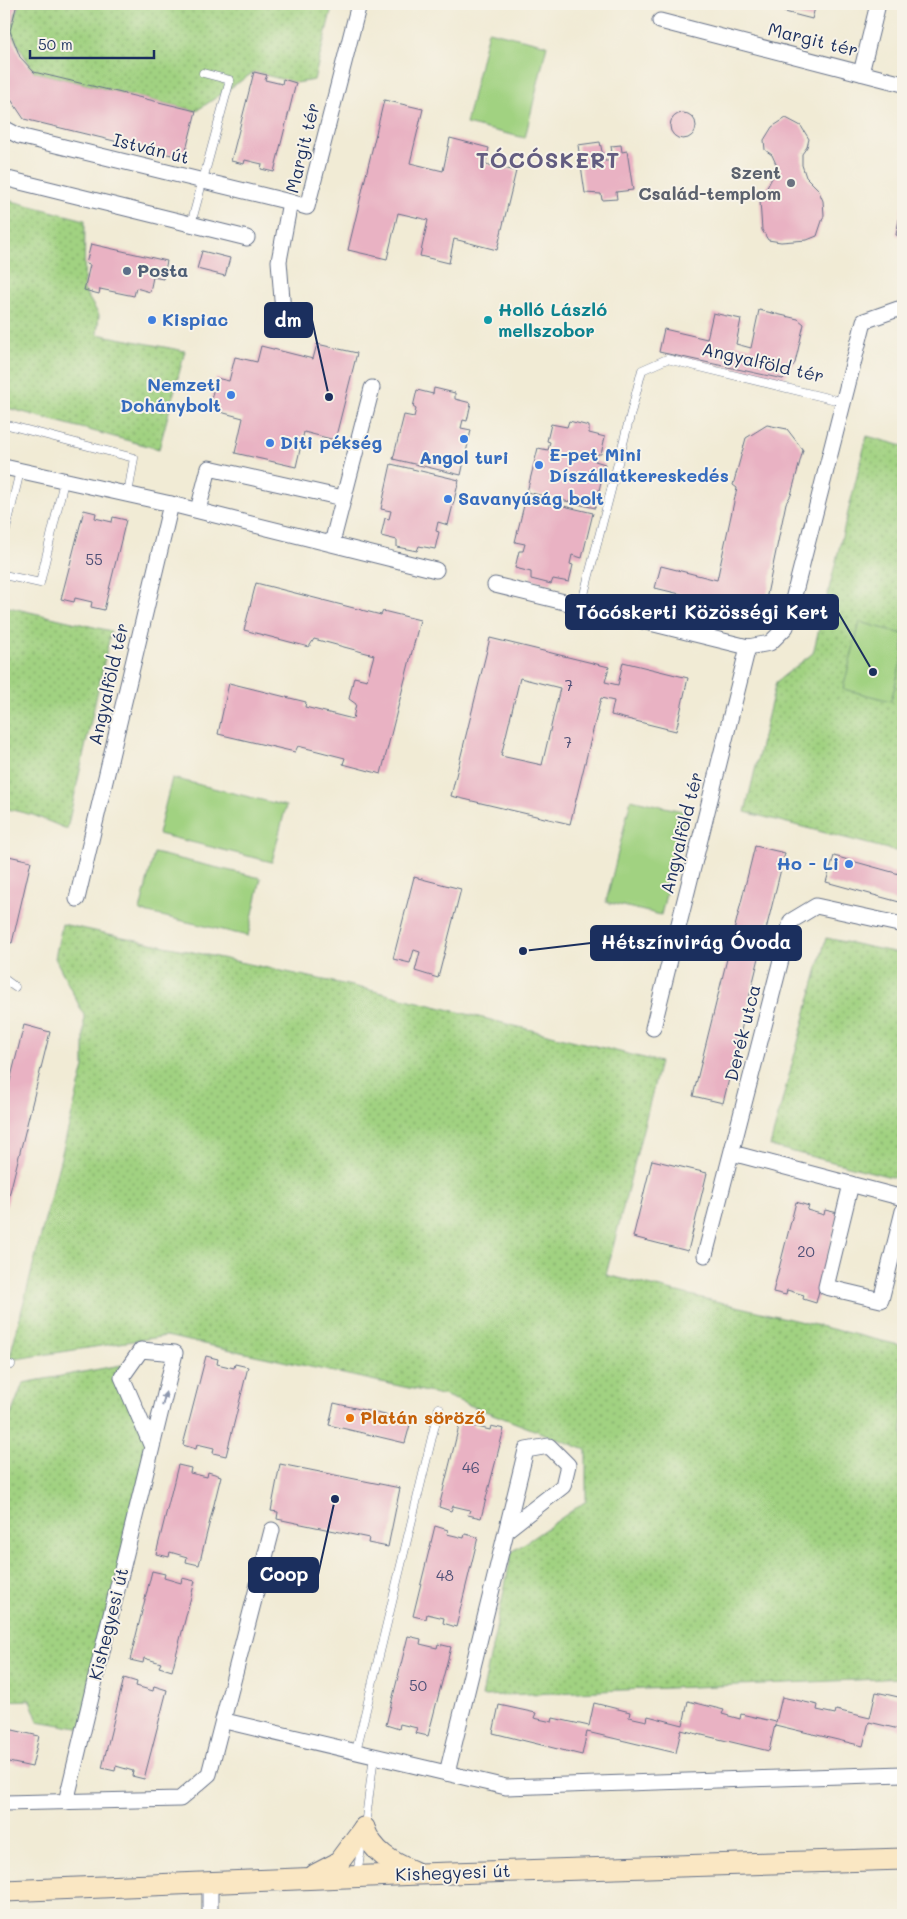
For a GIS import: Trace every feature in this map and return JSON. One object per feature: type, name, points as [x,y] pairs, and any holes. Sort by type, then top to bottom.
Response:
[{"type":"street","name":"Margit tér","points":[[283,312],[279,261],[290,202],[307,206],[359,4]]},
{"type":"street","name":"Margit tér","points":[[660,21],[861,73],[878,4]]},
{"type":"street","points":[[861,73],[903,84]]},
{"type":"street","name":"István út","points":[[4,128],[19,136],[290,202]]},
{"type":"street","points":[[4,178],[247,238]]},
{"type":"street","points":[[844,402],[864,321],[898,309],[903,310]]},
{"type":"street","points":[[332,543],[372,388]]},
{"type":"street","name":"Angyalföld tér","points":[[496,585],[748,647],[770,643],[786,627],[844,402]]},
{"type":"street","points":[[4,467],[198,510],[436,570]]},
{"type":"street","points":[[198,510],[209,468],[343,498]]},
{"type":"street","name":"Angyalföld tér","points":[[77,899],[171,504]]},
{"type":"street","name":"Angyalföld tér","points":[[653,1028],[748,647]]},
{"type":"street","name":"Derék utca","points":[[706,1256],[791,921],[816,906],[903,925]]},
{"type":"street","points":[[732,1153],[903,1198]]},
{"type":"street","points":[[851,1184],[826,1287],[881,1300],[903,1211]]},
{"type":"street","name":"Kishegyesi út","points":[[66,1802],[175,1353],[140,1350],[122,1377],[152,1447]]},
{"type":"street","points":[[447,1773],[526,1450],[549,1446],[568,1465],[563,1486],[508,1529]]},
{"type":"street","points":[[4,1803],[180,1799],[209,1774],[225,1721],[272,1530]]},
{"type":"street","points":[[225,1721],[506,1787],[903,1774]]},
{"type":"street","points":[[308,1878],[338,1863],[364,1828],[372,1844],[392,1863],[419,1874]]},
{"type":"street","name":"Kishegyesi út","points":[[4,1891],[357,1876],[903,1859]]},
{"type":"street","points":[[210,1882],[210,1915]]},
{"type":"lane","points":[[191,224],[230,80],[203,73]]},
{"type":"lane","name":"Angyalföld tér","points":[[581,606],[642,370],[667,359],[844,402]]},
{"type":"lane","points":[[4,424],[134,458],[128,494]]},
{"type":"lane","points":[[4,538],[20,471]]},
{"type":"lane","points":[[4,575],[40,583],[64,481]]},
{"type":"lane","points":[[4,979],[16,986]]},
{"type":"lane","points":[[356,1751],[439,1408]]},
{"type":"lane","points":[[357,1876],[374,1756]]},
{"type":"green space","points":[[19,4],[333,4],[314,80],[296,83],[254,72],[196,111],[34,72],[10,31]]},
{"type":"green space","points":[[488,31],[547,45],[525,138],[466,124]]},
{"type":"green space","points":[[4,199],[85,220],[84,290],[99,315],[97,334],[185,351],[159,449],[4,407]]},
{"type":"green space","points":[[867,436],[903,446],[903,853],[745,812],[776,682],[813,653]]},
{"type":"green space","points":[[4,606],[111,631],[67,829],[33,815],[4,808]]},
{"type":"green space","points":[[860,622],[903,634],[903,655],[891,701],[843,689]]},
{"type":"green space","points":[[172,778],[286,806],[272,862],[158,834]]},
{"type":"green space","points":[[631,799],[686,812],[661,915],[606,902]]},
{"type":"green space","points":[[154,853],[261,878],[248,936],[140,911]]},
{"type":"green space","points":[[62,924],[366,989],[660,1062],[606,1275],[903,1346],[903,1678],[482,1696],[512,1552],[586,1501],[586,1450],[446,1396],[166,1336],[9,1360],[84,1067],[84,1015],[55,958]]},
{"type":"green space","points":[[826,938],[903,954],[903,1180],[770,1146]]},
{"type":"green space","points":[[132,1363],[122,1377],[152,1447],[83,1729],[38,1721],[30,1700],[4,1701],[4,1433],[23,1383]]},
{"type":"building","points":[[4,4],[17,4],[10,31],[20,57],[34,72],[196,111],[184,158],[24,119],[4,89]]},
{"type":"building","points":[[754,4],[816,4],[812,19]]},
{"type":"building","points":[[254,72],[267,75],[265,80],[282,84],[283,79],[296,83],[274,172],[261,169],[262,164],[245,160],[244,164],[231,161]]},
{"type":"building","points":[[384,100],[423,109],[410,163],[443,171],[450,138],[489,148],[485,164],[516,171],[497,250],[454,239],[449,263],[420,256],[428,220],[398,213],[387,259],[348,250]]},
{"type":"building","points":[[683,113],[692,117],[696,126],[692,135],[683,139],[674,135],[670,126],[674,117]]},
{"type":"building","name":"Szent Család-templom","points":[[786,118],[801,126],[809,139],[807,147],[802,154],[802,165],[806,177],[818,189],[823,201],[824,215],[817,236],[807,240],[781,242],[768,240],[762,230],[760,201],[773,176],[776,164],[772,155],[765,150],[764,140],[772,127]]},
{"type":"building","points":[[600,142],[604,161],[613,161],[611,146],[621,145],[622,152],[627,151],[633,190],[616,192],[617,199],[602,200],[601,194],[585,193],[578,145]]},
{"type":"building","points":[[903,206],[903,237],[896,235]]},
{"type":"building","name":"Posta","points":[[91,244],[167,261],[163,279],[153,277],[150,292],[136,288],[134,296],[100,289],[99,294],[84,290],[90,265],[86,264]]},
{"type":"building","points":[[202,251],[230,258],[225,276],[197,269]]},
{"type":"building","points":[[759,310],[798,319],[804,324],[795,363],[783,379],[659,352],[664,329],[707,339],[713,313],[741,319],[736,344],[751,348]]},
{"type":"building","points":[[317,344],[357,353],[335,440],[304,432],[296,467],[235,453],[243,418],[209,409],[216,378],[229,381],[235,357],[257,362],[261,346],[313,359]]},
{"type":"building","points":[[434,388],[455,393],[455,399],[471,403],[467,421],[463,420],[461,428],[471,430],[461,475],[393,459],[404,415],[414,417],[416,409],[413,407],[417,390],[433,394]]},
{"type":"building","points":[[569,421],[589,426],[589,433],[605,437],[601,454],[597,454],[595,461],[605,464],[595,508],[527,492],[538,448],[548,450],[550,442],[547,441],[551,424],[567,427]]},
{"type":"building","points":[[767,425],[787,429],[803,450],[791,495],[786,503],[763,614],[655,588],[661,566],[717,580],[737,488],[733,485],[746,438]]},
{"type":"building","points":[[391,464],[459,480],[448,525],[438,522],[436,531],[439,532],[435,549],[419,546],[417,551],[397,547],[397,540],[381,536],[385,518],[389,519],[391,511],[381,509]]},
{"type":"building","points":[[526,497],[593,513],[582,558],[572,555],[570,564],[573,565],[569,582],[553,579],[551,584],[531,579],[531,572],[515,568],[519,551],[523,551],[525,544],[515,542]]},
{"type":"building","points":[[84,510],[96,513],[95,518],[112,522],[113,517],[126,520],[104,610],[91,607],[92,602],[75,598],[74,602],[61,599]]},
{"type":"building","points":[[256,583],[381,615],[383,611],[420,620],[381,774],[343,764],[345,758],[298,746],[295,752],[218,734],[229,683],[306,702],[305,707],[353,719],[356,704],[349,699],[354,677],[367,680],[374,655],[314,639],[309,647],[244,630]]},
{"type":"building","points":[[490,638],[609,667],[605,682],[618,685],[623,662],[688,678],[676,731],[611,715],[614,701],[601,698],[570,824],[451,796]],"holes":[[[520,678],[560,688],[542,765],[501,756]]]},
{"type":"building","points":[[755,846],[785,853],[723,1103],[693,1096]]},
{"type":"building","points":[[4,855],[31,861],[12,943],[4,941]]},
{"type":"building","points":[[834,856],[903,875],[903,903],[826,882]]},
{"type":"building","points":[[414,877],[461,889],[438,978],[415,971],[420,952],[414,950],[410,963],[393,959]]},
{"type":"building","points":[[24,1025],[50,1032],[4,1216],[4,1105]]},
{"type":"building","points":[[652,1160],[707,1173],[688,1251],[633,1237]]},
{"type":"building","points":[[796,1202],[809,1206],[807,1210],[824,1215],[825,1210],[838,1213],[816,1303],[803,1299],[804,1295],[787,1290],[786,1295],[773,1292]]},
{"type":"building","points":[[206,1356],[218,1359],[217,1364],[234,1368],[235,1364],[248,1367],[226,1456],[213,1453],[214,1448],[197,1444],[196,1449],[183,1445]]},
{"type":"building","points":[[334,1403],[411,1421],[405,1443],[329,1425]]},
{"type":"building","points":[[461,1418],[474,1421],[473,1426],[490,1430],[491,1426],[504,1429],[481,1518],[468,1515],[470,1510],[453,1506],[451,1511],[439,1507]]},
{"type":"building","points":[[280,1464],[400,1488],[388,1547],[368,1543],[369,1538],[277,1519],[278,1512],[271,1511]]},
{"type":"building","points":[[178,1465],[191,1468],[190,1473],[207,1477],[208,1472],[221,1476],[199,1565],[186,1562],[187,1557],[170,1552],[169,1557],[156,1554]]},
{"type":"building","points":[[435,1526],[448,1530],[447,1534],[464,1538],[465,1534],[478,1537],[456,1627],[443,1623],[444,1618],[427,1614],[426,1619],[413,1616]]},
{"type":"building","points":[[152,1571],[165,1574],[164,1578],[181,1583],[182,1578],[195,1581],[172,1671],[159,1667],[161,1663],[144,1658],[143,1663],[130,1660]]},
{"type":"building","points":[[408,1636],[421,1639],[420,1644],[437,1648],[438,1644],[451,1647],[428,1736],[415,1733],[417,1728],[400,1724],[399,1729],[386,1725]]},
{"type":"building","points":[[124,1678],[137,1682],[136,1686],[153,1691],[154,1686],[167,1690],[144,1779],[132,1776],[133,1771],[116,1766],[115,1771],[102,1768]]},
{"type":"building","points":[[876,1692],[903,1698],[903,1730],[869,1722],[863,1746],[775,1725],[769,1751],[681,1730],[676,1753],[587,1732],[582,1755],[493,1733],[499,1705],[536,1713],[534,1718],[552,1722],[553,1718],[589,1726],[594,1703],[630,1712],[629,1717],[647,1721],[648,1716],[683,1725],[688,1701],[724,1710],[722,1714],[740,1719],[741,1714],[776,1722],[782,1697],[818,1705],[817,1710],[835,1714],[836,1710],[870,1718]]},
{"type":"building","points":[[4,1728],[39,1736],[32,1767],[4,1761]]},
{"type":"place","name":"Szent Család-templom","points":[[791,183]]},
{"type":"place","name":"Posta","points":[[127,271]]},
{"type":"place","name":"Kispiac","points":[[152,320]]},
{"type":"place","name":"Holló László mellszobor","points":[[488,320]]},
{"type":"place","name":"Nemzeti Dohánybolt","points":[[231,395]]},
{"type":"place","name":"dm","points":[[329,397]]},
{"type":"place","name":"Angol turi","points":[[464,439]]},
{"type":"place","name":"Diti pékség","points":[[270,443]]},
{"type":"place","name":"E-pet Mini Díszállatkereskedés","points":[[539,465]]},
{"type":"place","name":"Savanyúság bolt","points":[[448,499]]},
{"type":"place","name":"Tócóskerti Közösségi Kert","points":[[873,672]]},
{"type":"place","name":"Ho - Li","points":[[849,864]]},
{"type":"place","name":"Hétszínvirág Óvoda","points":[[523,951]]},
{"type":"place","name":"Platán söröző","points":[[350,1418]]},
{"type":"place","name":"Coop","points":[[335,1499]]},
{"type":"district","name":"TÓCÓSKERT","points":[[548,160]]}]
